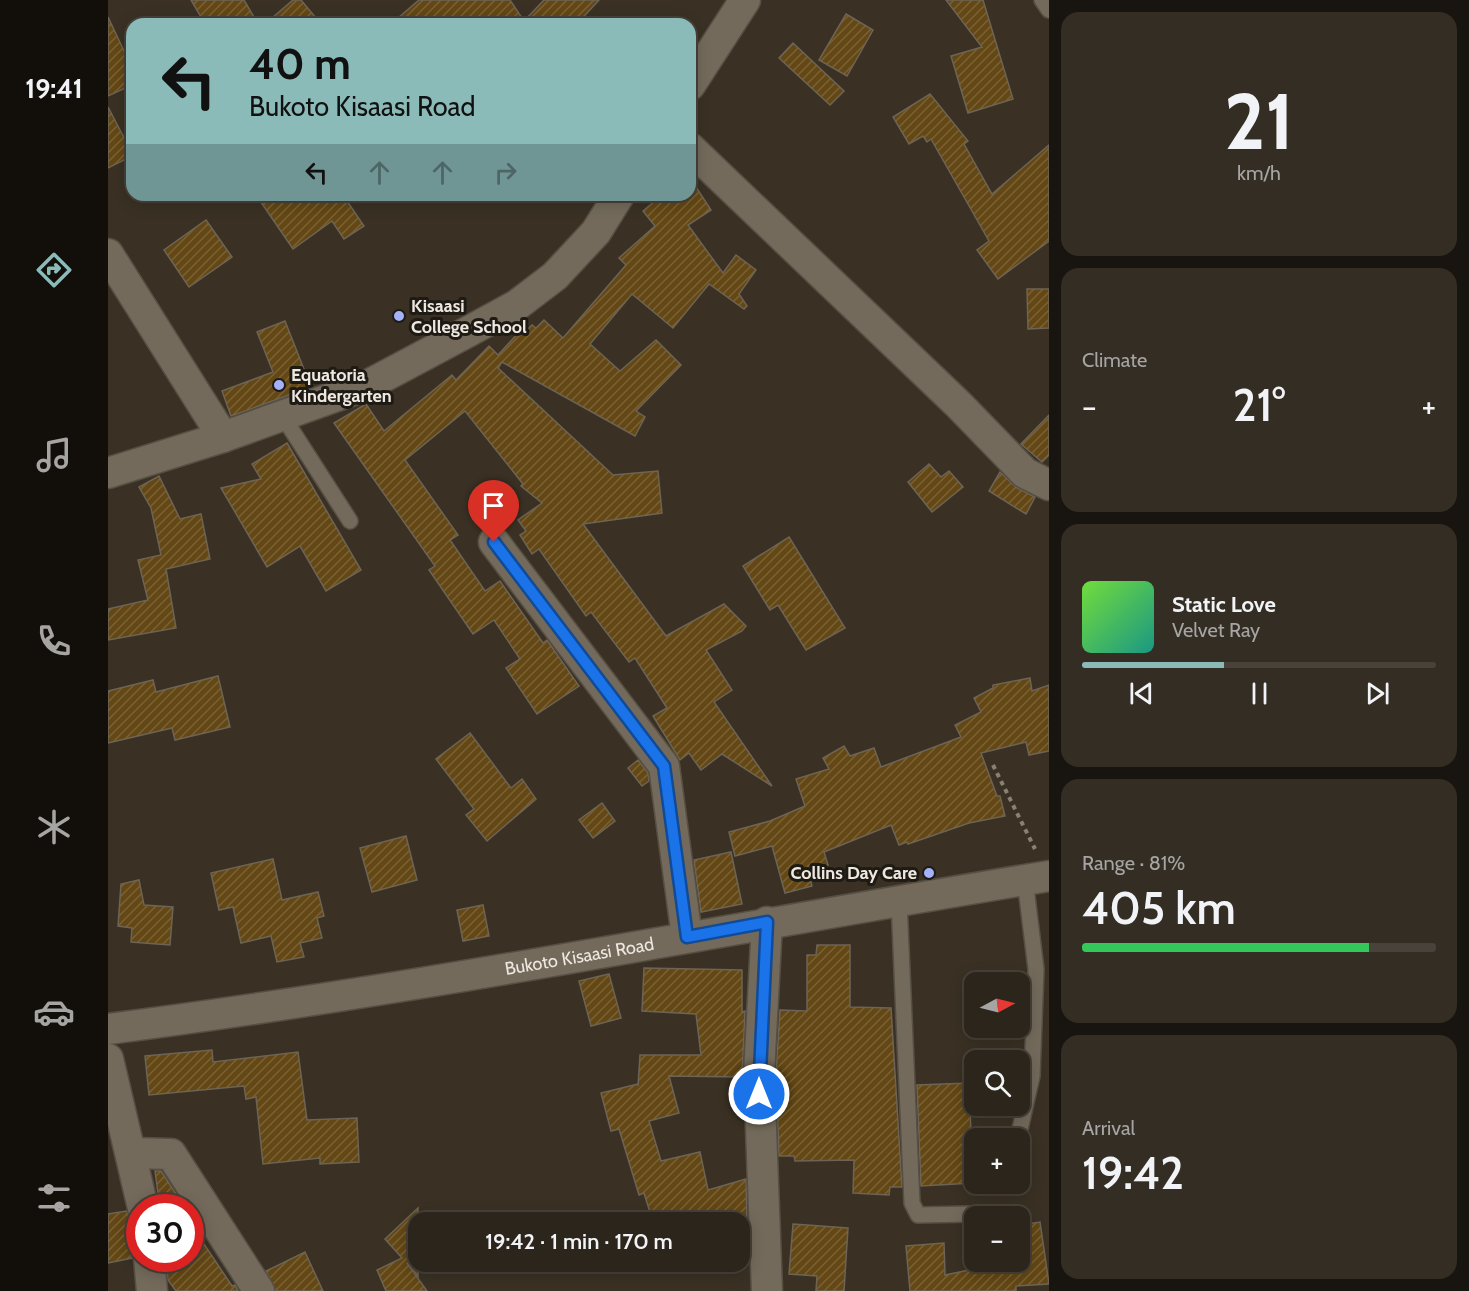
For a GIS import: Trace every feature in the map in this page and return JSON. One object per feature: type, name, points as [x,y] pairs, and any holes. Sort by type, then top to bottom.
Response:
[{"type":"street","points":[[696,76],[745,0]]},
{"type":"street","points":[[696,154],[959,405],[1025,472],[1049,485]]},
{"type":"street","points":[[108,473],[223,437],[370,384],[517,304],[555,276],[596,232],[615,201]]},
{"type":"street","points":[[108,254],[223,437]]},
{"type":"street","points":[[494,542],[664,766],[687,937]]},
{"type":"street","name":"Bukoto Kisaasi Road","points":[[108,1029],[435,983],[767,922],[1037,878]]},
{"type":"street","points":[[767,922],[759,1074],[767,1291]]},
{"type":"street","points":[[108,1059],[140,1194]]},
{"type":"street","points":[[132,1153],[171,1154],[259,1291]]},
{"type":"street","points":[[150,1272],[152,1291]]},
{"type":"lane","points":[[1042,0],[1049,10]]},
{"type":"lane","points":[[282,415],[350,521]]},
{"type":"lane","points":[[1020,1128],[1032,1076],[1037,878]]},
{"type":"lane","points":[[899,901],[912,1203],[918,1215],[964,1214]]},
{"type":"path","points":[[993,765],[1037,878]]},
{"type":"building","points":[[191,0],[244,0],[254,18],[202,18]]},
{"type":"building","points":[[293,0],[301,0],[316,18],[272,18]]},
{"type":"building","points":[[419,0],[510,0],[522,18],[398,18]]},
{"type":"building","points":[[544,0],[599,0],[582,18],[527,18]]},
{"type":"building","points":[[946,0],[983,0],[1013,99],[968,113],[951,56],[982,47]]},
{"type":"building","points":[[846,14],[873,30],[847,76],[819,60]]},
{"type":"building","points":[[108,17],[126,55],[126,88],[108,96]]},
{"type":"building","points":[[793,43],[844,91],[830,105],[779,58]]},
{"type":"building","points":[[930,94],[968,141],[964,144],[992,194],[1049,145],[1049,241],[998,279],[977,250],[989,241],[931,139],[927,142],[923,136],[909,144],[893,117]]},
{"type":"building","points":[[108,107],[126,142],[126,159],[108,168]]},
{"type":"building","points":[[696,187],[711,210],[688,225],[723,273],[736,255],[756,270],[739,294],[747,306],[744,309],[709,284],[673,328],[632,294],[590,344],[620,371],[656,340],[681,365],[636,411],[645,417],[635,436],[502,362],[498,368],[613,475],[658,471],[662,513],[583,524],[666,636],[724,604],[746,626],[742,631],[706,650],[732,690],[714,702],[772,786],[722,754],[701,770],[689,753],[680,760],[653,716],[667,708],[635,658],[629,662],[591,612],[586,616],[539,549],[532,554],[520,535],[526,531],[518,520],[542,503],[521,486],[523,484],[465,411],[405,460],[458,535],[450,540],[485,591],[500,581],[543,643],[547,640],[579,686],[537,714],[506,668],[520,659],[494,620],[473,634],[429,570],[435,566],[334,423],[366,404],[384,431],[452,375],[456,380],[489,346],[498,355],[521,330],[524,333],[532,325],[536,328],[544,320],[563,338],[626,265],[619,258],[655,226],[643,211],[655,201],[696,201]]},
{"type":"building","points":[[260,201],[347,201],[364,226],[344,239],[332,221],[293,249]]},
{"type":"building","points":[[206,220],[232,257],[189,287],[164,250]]},
{"type":"building","points":[[1027,289],[1049,289],[1049,328],[1028,329]]},
{"type":"building","points":[[285,321],[311,387],[231,416],[222,391],[273,372],[257,332]]},
{"type":"building","points":[[1049,415],[1049,455],[1042,462],[1021,444]]},
{"type":"building","points":[[287,443],[361,570],[326,591],[300,546],[267,567],[221,488],[261,479],[252,464]]},
{"type":"building","points":[[929,464],[941,477],[949,471],[963,487],[932,512],[908,482]]},
{"type":"building","points":[[1000,472],[1017,488],[1035,497],[1026,514],[989,491]]},
{"type":"building","points":[[159,476],[180,519],[201,514],[210,559],[166,569],[176,628],[108,640],[108,609],[148,600],[138,560],[161,555],[151,508],[139,487]]},
{"type":"building","points":[[789,537],[845,628],[806,650],[778,605],[770,610],[743,566]]},
{"type":"building","points":[[218,676],[230,727],[175,740],[172,728],[108,743],[108,691],[153,680],[156,692]]},
{"type":"building","points":[[1030,678],[1032,691],[1049,685],[1049,751],[1029,755],[1026,742],[981,753],[997,796],[1000,796],[1005,816],[969,823],[899,845],[891,825],[824,852],[828,865],[808,871],[812,886],[785,893],[772,846],[735,856],[729,832],[770,821],[805,806],[796,779],[829,769],[823,758],[844,746],[850,756],[874,748],[881,767],[961,737],[955,725],[981,712],[974,698],[993,688],[993,685]]},
{"type":"building","points":[[470,733],[511,788],[522,779],[536,799],[487,841],[466,815],[474,809],[436,759]]},
{"type":"building","points":[[638,760],[648,773],[649,781],[642,786],[628,768]]},
{"type":"building","points":[[602,803],[615,821],[593,838],[579,820]]},
{"type":"building","points":[[406,836],[417,880],[372,892],[360,848]]},
{"type":"building","points":[[731,852],[742,904],[701,912],[694,860]]},
{"type":"building","points":[[273,859],[282,900],[318,892],[324,916],[317,918],[322,938],[300,943],[304,957],[277,962],[271,936],[241,943],[233,907],[219,910],[211,873]]},
{"type":"building","points":[[139,880],[144,905],[173,907],[170,945],[131,942],[132,928],[118,926],[121,884]]},
{"type":"building","points":[[483,905],[489,936],[463,941],[457,910]]},
{"type":"building","points":[[817,945],[850,945],[850,1007],[891,1008],[902,1187],[890,1187],[889,1195],[853,1193],[854,1160],[795,1161],[794,1156],[779,1156],[776,1074],[780,1010],[807,1011],[807,955],[816,955]]},
{"type":"building","points":[[644,968],[742,970],[742,1012],[745,1011],[742,1077],[669,1076],[679,1113],[649,1121],[661,1161],[700,1152],[708,1190],[746,1179],[747,1212],[650,1212],[644,1193],[639,1195],[619,1129],[611,1131],[601,1093],[638,1084],[638,1086],[640,1055],[701,1055],[696,1014],[642,1011]]},
{"type":"building","points":[[609,974],[621,1018],[591,1026],[579,981]]},
{"type":"building","points":[[212,1050],[213,1062],[298,1052],[307,1120],[357,1118],[359,1162],[320,1164],[320,1158],[263,1164],[256,1097],[246,1099],[244,1086],[149,1095],[145,1056]]},
{"type":"building","points":[[964,1083],[964,1116],[970,1116],[971,1128],[964,1128],[964,1184],[921,1186],[917,1085]]},
{"type":"building","points":[[155,1171],[161,1171],[176,1194],[158,1194]]},
{"type":"building","points":[[126,1211],[126,1259],[108,1263],[108,1214]]},
{"type":"building","points":[[408,1217],[408,1272],[413,1272],[427,1291],[386,1291],[377,1270],[402,1258],[385,1239]]},
{"type":"building","points":[[1040,1222],[1049,1284],[1016,1286],[1016,1291],[910,1291],[906,1246],[944,1243],[945,1275],[964,1271],[1030,1272],[1030,1224]]},
{"type":"building","points":[[793,1224],[848,1228],[844,1291],[816,1291],[817,1276],[789,1274]]},
{"type":"building","points":[[204,1244],[232,1286],[235,1285],[238,1291],[176,1291],[168,1280],[167,1272],[204,1272]]},
{"type":"building","points":[[305,1252],[323,1291],[276,1291],[266,1271]]},
{"type":"place","name":"Kisaasi College School","points":[[399,316]]},
{"type":"place","name":"Equatoria Kindergarten","points":[[279,385]]},
{"type":"place","name":"Collins Day Care","points":[[929,873]]},
{"type":"route","points":[[494,542],[664,766],[687,937],[767,922],[759,1094]]}]
